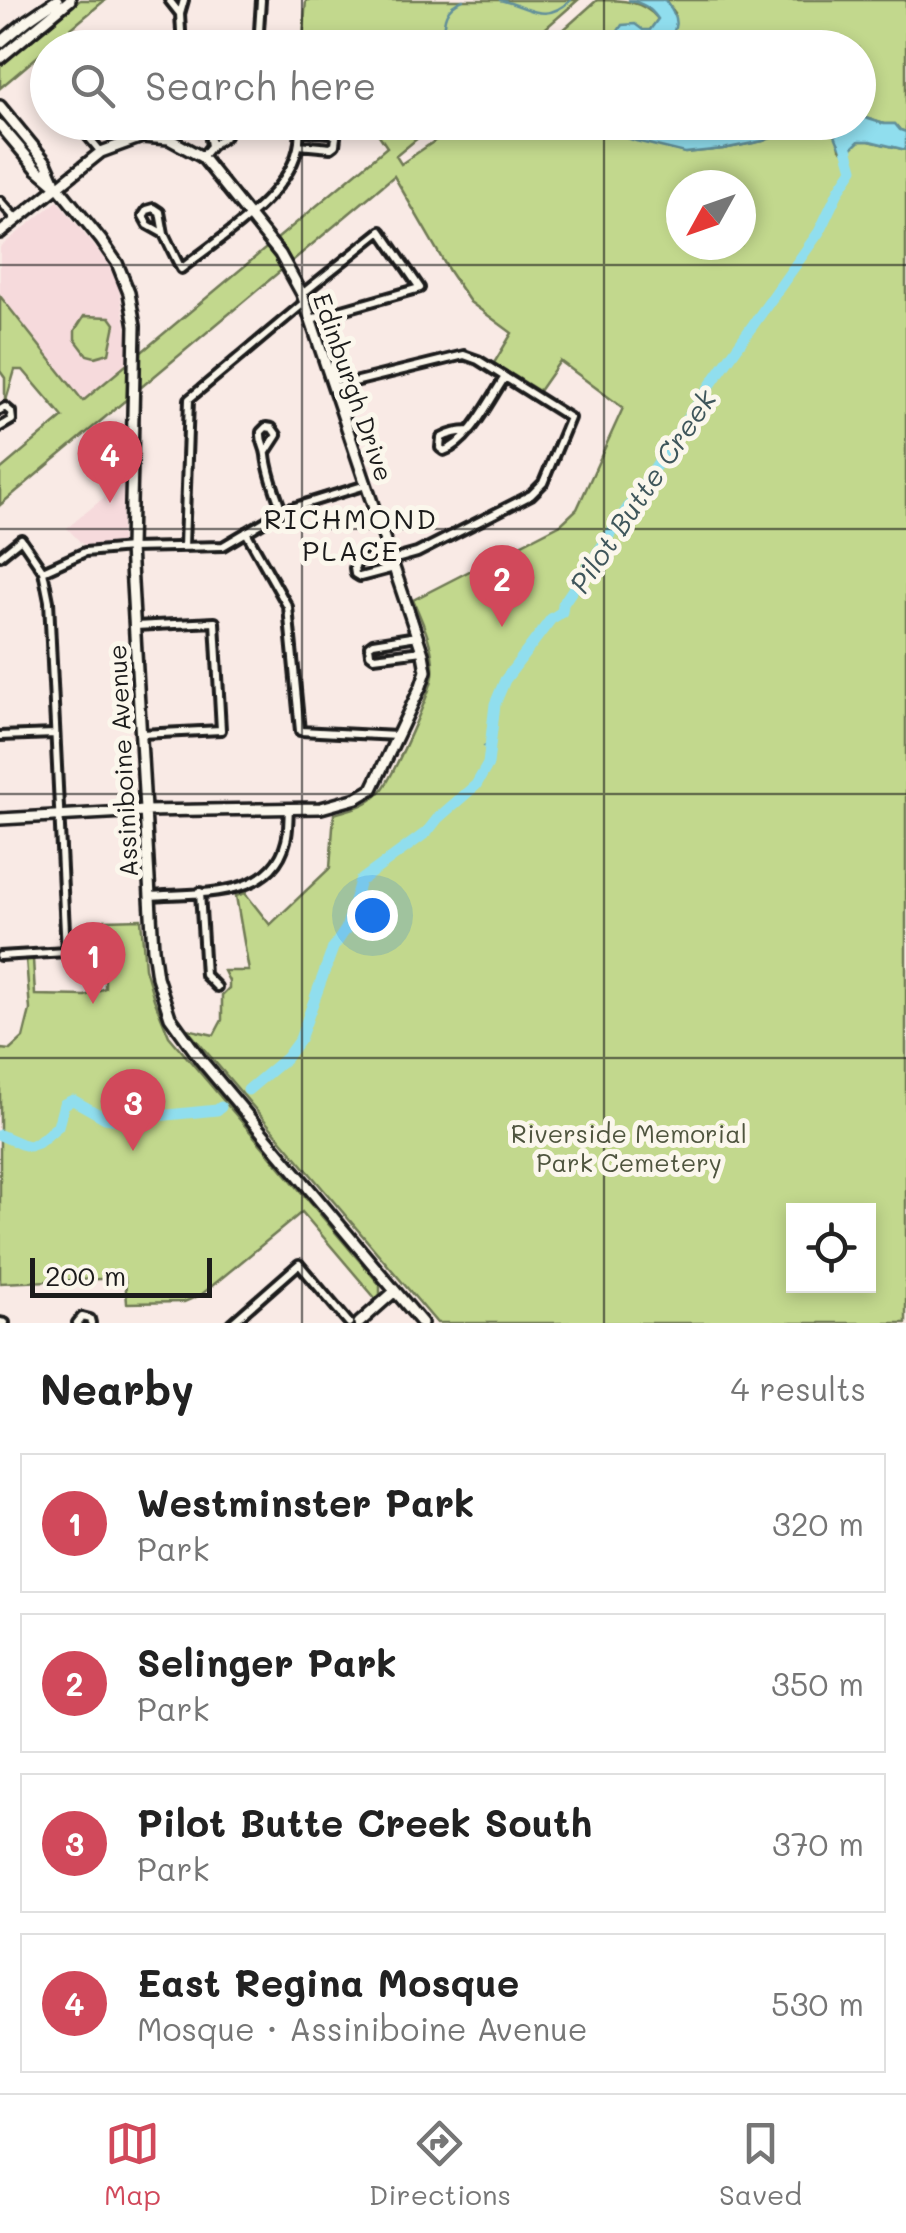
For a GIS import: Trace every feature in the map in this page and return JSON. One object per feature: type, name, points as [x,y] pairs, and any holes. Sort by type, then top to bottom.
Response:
[{"type":"street","points":[[0,43],[57,0]]},
{"type":"street","points":[[34,30],[70,0]]},
{"type":"street","points":[[169,0],[180,14]]},
{"type":"street","points":[[181,30],[184,0]]},
{"type":"street","points":[[259,30],[261,0]]},
{"type":"street","points":[[0,58],[30,33]]},
{"type":"street","name":"Assiniboine Avenue","points":[[0,106],[46,162],[58,187]]},
{"type":"street","name":"Assiniboine Avenue","points":[[0,124],[102,240],[117,263],[128,293],[134,326],[130,548],[144,811],[156,977],[170,1017],[422,1323]]},
{"type":"street","points":[[91,140],[101,152]]},
{"type":"street","name":"Edinburgh Drive","points":[[0,233],[101,152],[134,140]]},
{"type":"street","name":"Edinburgh Drive","points":[[0,819],[144,811],[321,808],[339,804],[372,789],[426,671],[303,298],[280,254],[250,214],[202,157],[172,140]]},
{"type":"street","points":[[164,234],[180,268],[269,198],[293,166],[299,140]]},
{"type":"street","points":[[299,146],[331,148],[336,140]]},
{"type":"street","points":[[202,157],[211,146]]},
{"type":"street","points":[[0,201],[17,220]]},
{"type":"street","points":[[184,546],[189,400],[381,231],[420,288],[310,319]]},
{"type":"street","points":[[334,387],[464,355],[570,418],[543,483],[531,495],[417,553],[392,560],[358,562],[355,574],[360,577],[392,560]]},
{"type":"street","points":[[470,431],[441,438],[440,448],[450,450],[470,431],[505,377]]},
{"type":"street","points":[[0,410],[6,408],[11,412],[12,420],[0,427]]},
{"type":"street","points":[[266,452],[266,464],[282,512]]},
{"type":"street","points":[[44,571],[85,552],[223,546],[282,512],[366,485]]},
{"type":"street","points":[[246,532],[288,607],[300,732],[397,736]]},
{"type":"street","points":[[0,556],[20,539],[44,571],[49,600],[66,952],[0,956]]},
{"type":"street","points":[[135,626],[215,622],[221,730],[141,734]]},
{"type":"street","points":[[417,636],[374,643],[369,646],[370,654],[374,657],[422,650]]},
{"type":"street","points":[[0,736],[55,734]]},
{"type":"street","points":[[149,896],[241,888],[257,881],[280,857],[286,841],[288,809]]},
{"type":"street","points":[[200,892],[205,974],[216,987]]},
{"type":"street","points":[[232,1323],[300,1264],[350,1323]]},
{"type":"street","points":[[359,1323],[395,1291]]},
{"type":"street","points":[[78,1323],[82,1316],[92,1323]]},
{"type":"shaded area","points":[[58,201],[107,262],[118,284],[128,337],[128,364],[83,401],[0,296],[0,247]]},
{"type":"shaded area","points":[[124,481],[121,543],[85,547],[67,528]]},
{"type":"green space","points":[[80,0],[105,0],[69,30],[44,30]]},
{"type":"green space","points":[[306,0],[578,0],[544,30],[304,30]]},
{"type":"green space","points":[[597,0],[638,5],[658,19],[650,30],[563,30]]},
{"type":"green space","points":[[665,0],[906,0],[906,132],[895,124],[876,121],[876,30],[671,30],[675,13]]},
{"type":"green space","points":[[30,41],[30,63],[0,88],[0,66]]},
{"type":"green space","name":"Riverside Memorial Park Cemetery","points":[[382,140],[415,140],[396,156],[401,164],[436,140],[642,140],[685,153],[766,140],[839,140],[846,153],[859,141],[906,150],[906,1323],[437,1323],[187,1029],[214,1035],[222,1020],[222,995],[229,988],[224,971],[249,971],[236,896],[245,893],[270,925],[330,868],[334,814],[372,799],[394,769],[433,675],[430,646],[413,600],[561,524],[577,509],[623,408],[560,361],[539,391],[494,363],[512,333],[470,302],[394,176],[0,505],[0,470],[63,417],[23,370],[15,370],[5,404],[5,378],[0,371],[0,296],[83,401],[387,147]]},
{"type":"green space","points":[[84,316],[110,317],[115,324],[109,353],[87,355],[75,339],[75,330]]},
{"type":"green space","points":[[141,919],[145,968],[169,1036],[380,1285],[376,1299],[302,1212],[201,1295],[184,1302],[127,1303],[125,1278],[0,1283],[0,1049],[10,1050],[23,1038],[30,1010],[26,959],[33,959],[35,995],[85,996],[105,988],[105,920]]},
{"type":"water","points":[[628,0],[665,0],[673,13],[674,30],[650,30],[658,19]]},
{"type":"water","points":[[635,24],[643,30],[619,30],[622,25]]},
{"type":"water","points":[[876,121],[895,124],[906,132],[906,150],[870,141],[859,141],[847,153],[838,140],[876,140]]},
{"type":"water","points":[[633,140],[765,140],[685,153]]},
{"type":"waterway","points":[[444,30],[447,13],[463,0]]},
{"type":"waterway","points":[[500,0],[544,13],[571,0]]},
{"type":"waterway","name":"Pilot Butte Creek","points":[[248,1090],[286,1058],[300,1039],[333,948],[346,929],[360,881],[427,832],[476,785],[488,764],[495,704],[505,680],[551,619],[562,612],[563,604],[711,384],[819,232],[853,169],[845,141]]},
{"type":"waterway","name":"Pilot Butte Creek","points":[[484,746],[491,743]]},
{"type":"waterway","name":"Pilot Butte Creek","points":[[0,1135],[29,1146],[38,1143],[58,1126],[64,1104],[73,1100],[105,1118],[117,1120],[221,1107]]},
{"type":"place","name":"East Regina Mosque","points":[[110,503]]},
{"type":"place","name":"Selinger Park","points":[[502,627]]},
{"type":"place","name":"Westminster Park","points":[[93,1004]]},
{"type":"place","name":"Pilot Butte Creek South","points":[[133,1151]]},
{"type":"district","name":"RICHMOND PLACE","points":[[351,534]]}]
